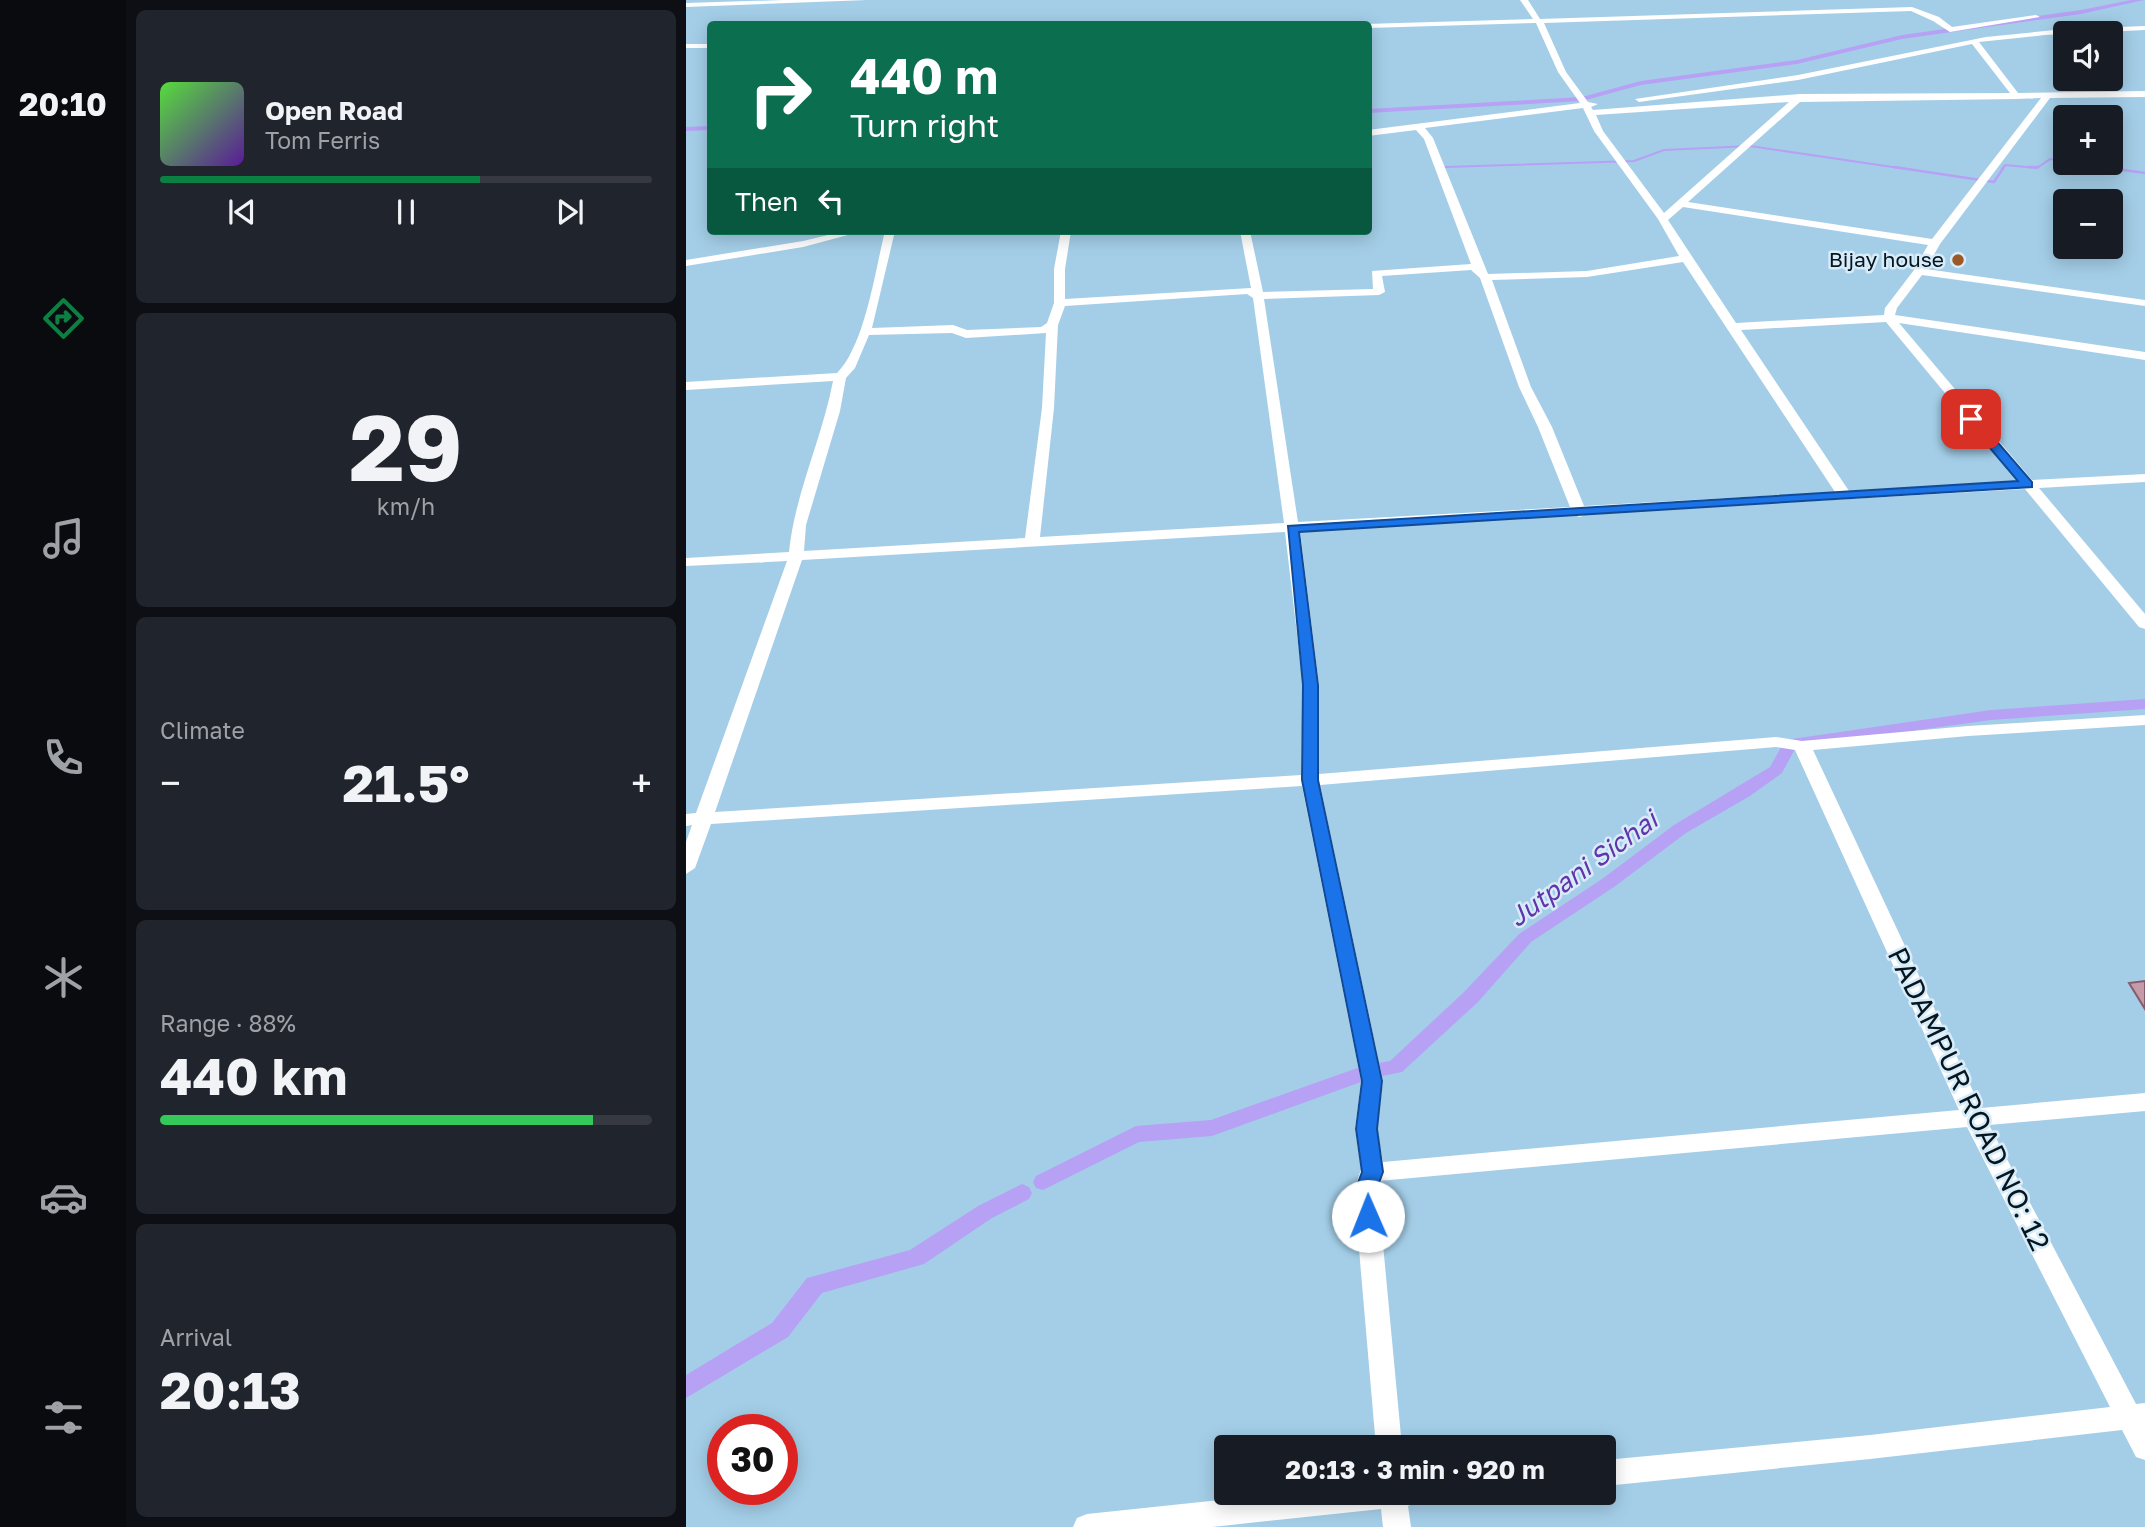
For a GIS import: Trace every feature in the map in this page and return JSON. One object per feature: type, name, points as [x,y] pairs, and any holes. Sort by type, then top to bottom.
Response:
[{"type":"street","points":[[686,5],[863,0]]},
{"type":"street","points":[[1524,0],[1544,28],[1562,72],[1587,107],[1599,131],[1662,219],[1846,497]]},
{"type":"street","points":[[1871,0],[1912,9],[1937,19],[1950,30],[2036,17]]},
{"type":"street","points":[[1372,26],[1912,9]]},
{"type":"street","points":[[1372,133],[1587,107],[1786,79],[1974,41],[2064,31],[2145,28]]},
{"type":"street","points":[[1974,41],[2016,96]]},
{"type":"street","points":[[686,46],[707,46]]},
{"type":"street","points":[[1786,79],[1801,99]]},
{"type":"street","points":[[1587,107],[1801,99],[2145,94]]},
{"type":"street","points":[[1889,317],[1891,308],[1919,271],[1935,243],[2047,96]]},
{"type":"street","points":[[1662,219],[1683,204],[1801,99]]},
{"type":"street","points":[[1419,127],[1428,138],[1525,387],[1545,427],[1580,513]]},
{"type":"street","points":[[1683,204],[1935,243]]},
{"type":"street","points":[[686,263],[841,235]]},
{"type":"street","points":[[686,868],[796,556],[799,525],[834,411],[840,377],[849,368],[865,332],[889,235]]},
{"type":"street","points":[[1032,544],[1048,408],[1052,325],[1060,303],[1058,281],[1066,235]]},
{"type":"street","points":[[1246,235],[1258,296],[1292,528],[1311,685],[1310,780],[1372,1081],[1366,1129],[1373,1172],[1366,1191],[1388,1435]]},
{"type":"street","points":[[1060,303],[1213,292],[1249,291],[1258,296],[1379,292],[1376,273],[1473,267],[1482,273],[1587,274],[1686,258]]},
{"type":"street","points":[[1919,271],[2145,303]]},
{"type":"street","points":[[1733,327],[1889,317],[2145,356]]},
{"type":"street","points":[[1889,317],[2145,624]]},
{"type":"street","points":[[865,332],[953,329],[966,334],[1044,330],[1052,325]]},
{"type":"street","points":[[686,386],[840,377]]},
{"type":"street","points":[[686,562],[1580,513],[2145,478]]},
{"type":"street","points":[[686,820],[1310,780],[1776,742],[1801,746],[1968,731],[2145,720]]},
{"type":"street","name":"PADAMPUR ROAD NO: 12","points":[[1801,746],[1974,1118],[2137,1416],[2145,1448]]},
{"type":"street","points":[[1373,1172],[2145,1102]]},
{"type":"street","points":[[1616,1472],[1870,1447],[2137,1416]]},
{"type":"street","points":[[1087,1527],[1288,1505]]},
{"type":"street","points":[[1397,1527],[1398,1505]]},
{"type":"building","points":[[2145,981],[2145,1009],[2129,983]]},
{"type":"waterway","points":[[1372,111],[1582,99],[1641,83],[1797,62],[1902,37],[2081,12],[2141,0]]},
{"type":"waterway","points":[[686,129],[707,128]]},
{"type":"waterway","points":[[1445,167],[1634,161],[1664,150],[1750,146],[1906,169]]},
{"type":"waterway","points":[[2002,169],[2005,165],[2037,168],[2053,159]]},
{"type":"waterway","points":[[1894,167],[1994,182],[2004,167]]},
{"type":"waterway","points":[[2029,167],[2038,167]]},
{"type":"waterway","points":[[2123,170],[2145,173]]},
{"type":"waterway","name":"Jutpani Sichai","points":[[1043,1182],[1136,1134],[1212,1128],[1370,1071],[1395,1067],[1471,997],[1525,938],[1608,883],[1680,829],[1776,770],[1790,743],[1991,715],[2145,704]]},
{"type":"waterway","name":"Jutpani Sichai","points":[[686,1387],[780,1330],[815,1285],[916,1258],[985,1212],[1022,1193]]},
{"type":"place","name":"Bijay house","points":[[1958,260]]},
{"type":"route","points":[[1368,1216],[1366,1191],[1368,1177],[1373,1172],[1366,1129],[1372,1081],[1310,780],[1311,685],[1292,528],[1846,497],[2028,484],[1971,419]]}]
